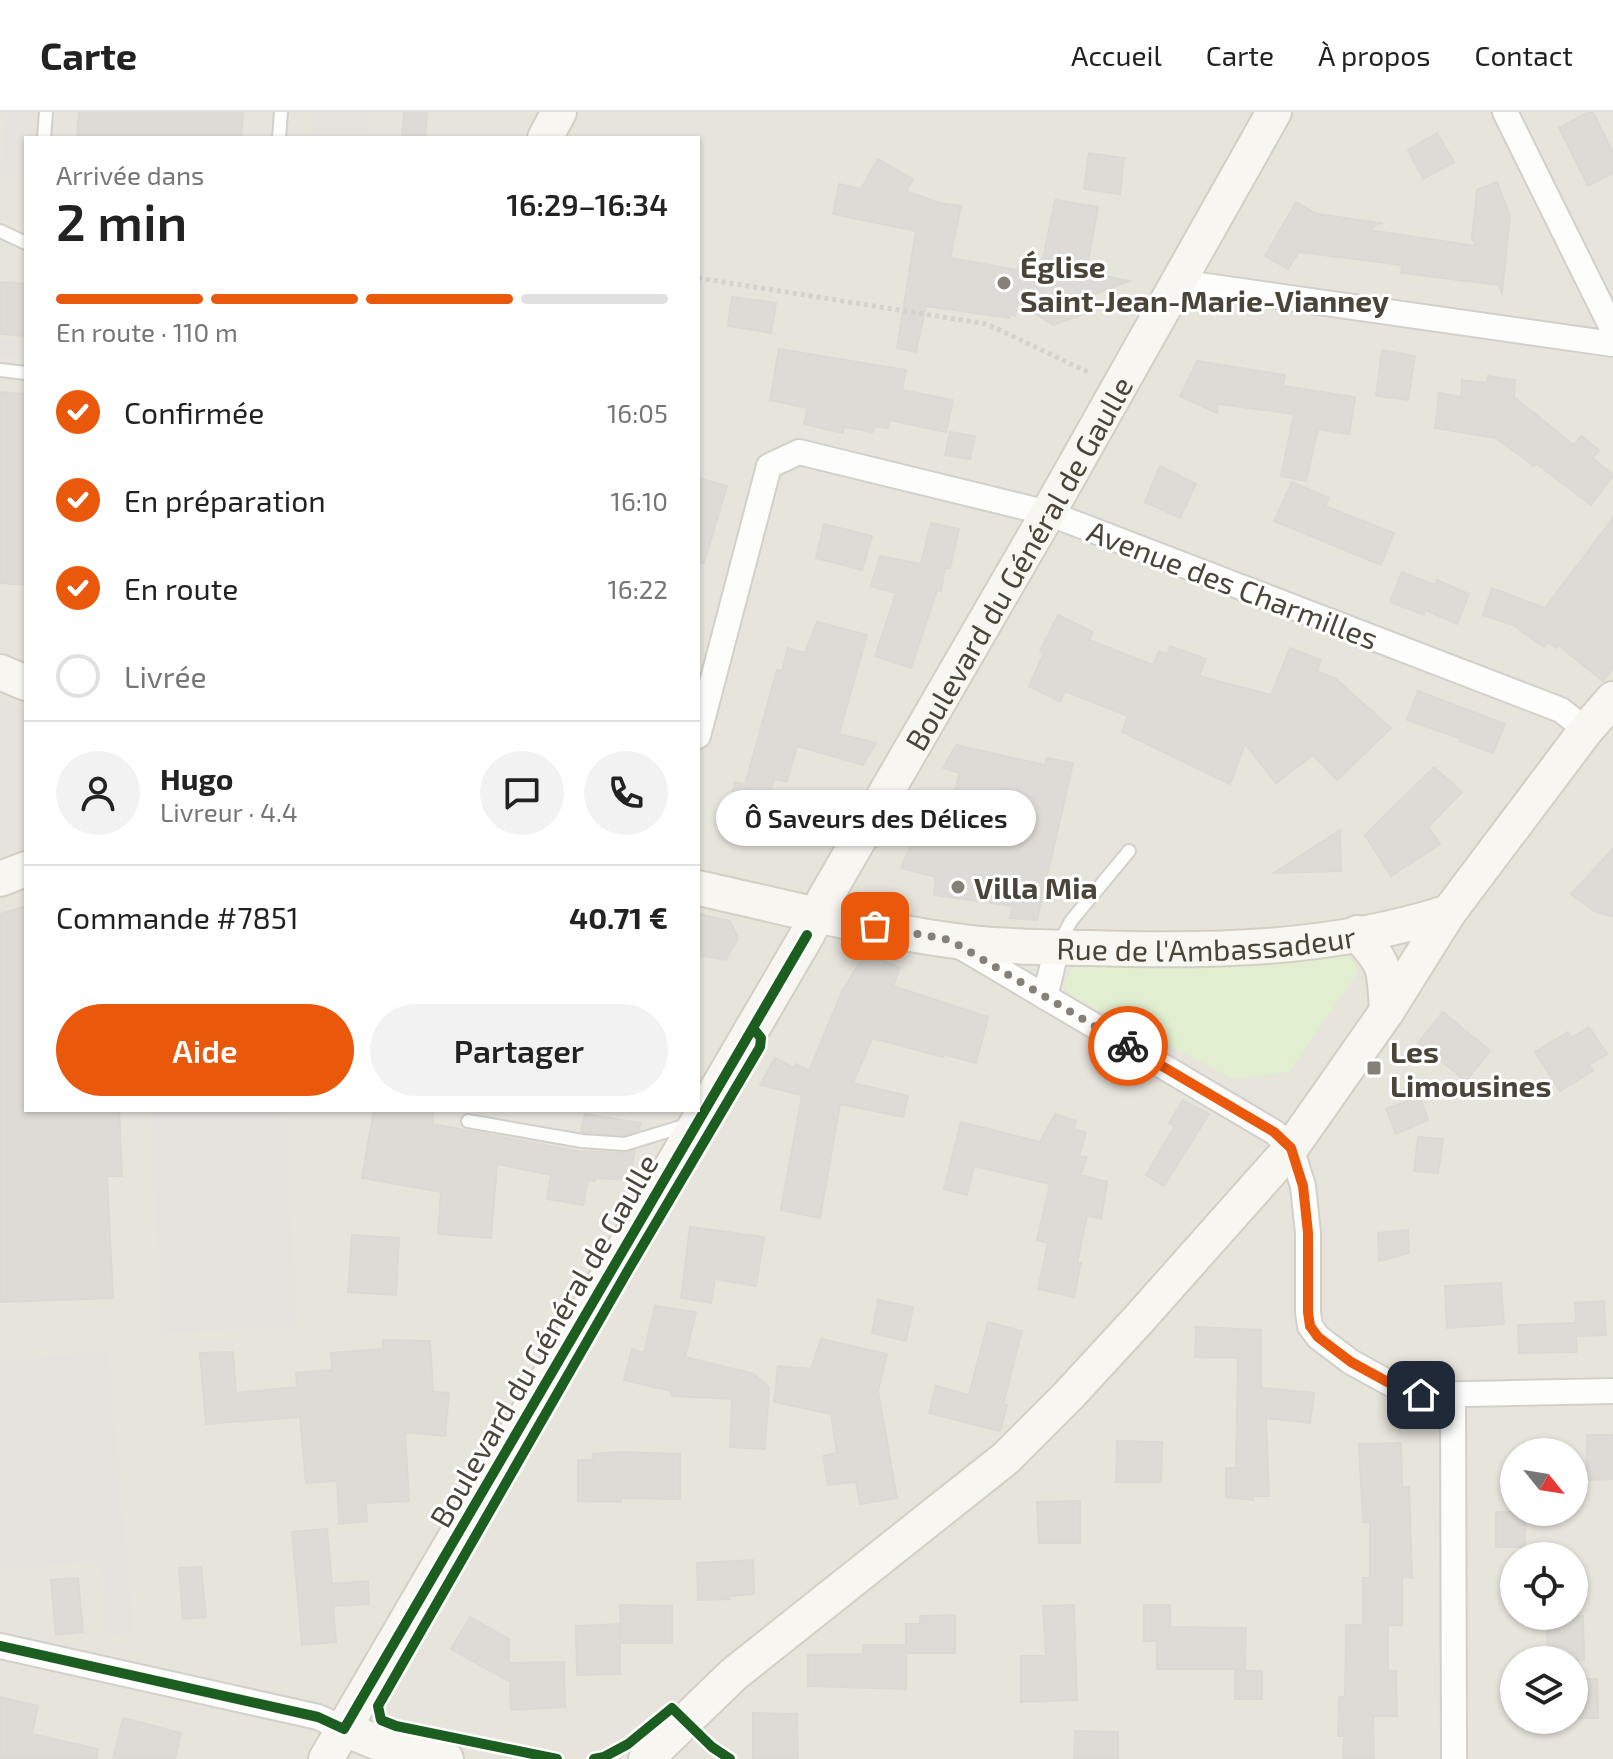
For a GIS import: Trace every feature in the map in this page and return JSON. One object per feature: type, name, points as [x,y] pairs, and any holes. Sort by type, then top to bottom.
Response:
[{"type":"main road","points":[[546,136],[559,112]]},
{"type":"main road","name":"Boulevard du Général de Gaulle","points":[[326,1759],[698,1122],[1274,112]]},
{"type":"main road","points":[[0,672],[24,682]]},
{"type":"main road","points":[[646,1759],[734,1674],[1006,1458],[1068,1396],[1291,1148],[1387,1011],[1449,912],[1586,730],[1613,699]]},
{"type":"main road","points":[[0,879],[24,870]]},
{"type":"main road","name":"Rue de l'Ambassadeur","points":[[700,888],[950,940],[1171,951],[1275,947],[1407,926],[1449,912]]},
{"type":"main road","points":[[1357,933],[1379,958],[1385,970],[1387,1011]]},
{"type":"main road","points":[[344,1729],[391,1748],[446,1759]]},
{"type":"street","points":[[1505,112],[1613,330]]},
{"type":"street","points":[[1178,282],[1613,344]]},
{"type":"street","name":"Avenue des Charmilles","points":[[700,728],[769,466],[799,452],[1048,513],[1561,710],[1586,730]]},
{"type":"street","points":[[950,940],[1274,1132],[1291,1148],[1303,1186],[1308,1233],[1310,1326],[1318,1337],[1339,1353],[1385,1382],[1421,1395],[1613,1391]]},
{"type":"street","points":[[1045,997],[1057,947]]},
{"type":"street","points":[[1453,1395],[1454,1759]]},
{"type":"street","points":[[0,1646],[318,1717],[344,1729]]},
{"type":"lane","points":[[44,136],[46,112]]},
{"type":"lane","points":[[279,136],[281,112]]},
{"type":"lane","points":[[0,231],[24,242]]},
{"type":"lane","points":[[0,370],[24,373]]},
{"type":"lane","points":[[1057,947],[1071,921],[1129,851]]},
{"type":"lane","points":[[468,1121],[582,1141],[625,1144],[698,1122]]},
{"type":"path","points":[[700,278],[987,324],[1119,387]]},
{"type":"shaded area","points":[[0,112],[1613,112],[1613,1759],[0,1759]]},
{"type":"shaded area","points":[[6,112],[37,112],[35,136],[24,136],[24,176],[1,173]]},
{"type":"shaded area","points":[[315,112],[387,112],[370,113],[367,136],[312,136]]},
{"type":"shaded area","points":[[0,339],[24,341],[24,358],[0,356]]},
{"type":"shaded area","points":[[0,701],[24,709],[24,848],[0,854]]},
{"type":"shaded area","points":[[150,1112],[285,1112],[297,1326],[162,1334]]},
{"type":"shaded area","points":[[108,1351],[134,1633],[107,1636],[100,1561],[0,1570],[0,1361]]},
{"type":"green space","points":[[1342,952],[1356,963],[1358,972],[1289,1072],[1234,1079],[1070,995],[1064,985],[1072,969],[1087,960],[1285,962]]},
{"type":"building","points":[[79,112],[243,112],[241,136],[77,136]]},
{"type":"building","points":[[404,112],[427,112],[425,136],[402,136]]},
{"type":"building","points":[[1593,112],[1613,152],[1613,173],[1588,186],[1559,128]]},
{"type":"building","points":[[1437,133],[1454,162],[1423,179],[1408,150]]},
{"type":"building","points":[[1089,153],[1124,158],[1120,194],[1084,189]]},
{"type":"building","points":[[878,159],[913,179],[906,191],[939,203],[961,206],[950,258],[1018,270],[1020,260],[1042,264],[1055,200],[1098,207],[1086,272],[1129,281],[1084,298],[1086,305],[1080,309],[1081,315],[1053,325],[1017,302],[1015,316],[1010,314],[1009,318],[926,306],[916,352],[897,348],[916,231],[833,214],[839,184],[861,189]]},
{"type":"building","points":[[1497,182],[1510,216],[1502,293],[1498,285],[1401,273],[1402,265],[1299,252],[1288,269],[1265,256],[1296,202],[1317,214],[1381,223],[1369,230],[1476,246],[1472,238],[1477,190]]},
{"type":"building","points":[[0,282],[24,284],[24,336],[0,334]]},
{"type":"building","points":[[732,297],[776,303],[771,333],[728,326]]},
{"type":"building","points":[[779,349],[906,370],[902,390],[953,400],[946,432],[889,420],[888,428],[875,426],[873,432],[844,427],[843,433],[804,424],[808,408],[770,400]]},
{"type":"building","points":[[1382,350],[1415,356],[1408,400],[1376,396]]},
{"type":"building","points":[[1197,361],[1285,375],[1283,386],[1355,397],[1349,434],[1318,429],[1306,481],[1281,476],[1294,414],[1218,404],[1217,413],[1180,396]]},
{"type":"building","points":[[1488,376],[1515,380],[1514,397],[1574,445],[1581,436],[1599,450],[1593,458],[1613,475],[1591,505],[1536,463],[1534,466],[1496,438],[1435,428],[1439,393],[1461,397],[1462,380],[1487,383]]},
{"type":"building","points":[[0,392],[24,394],[24,585],[0,583]]},
{"type":"building","points":[[950,432],[975,436],[970,459],[945,455]]},
{"type":"building","points":[[1160,466],[1196,484],[1180,518],[1145,502]]},
{"type":"building","points":[[700,479],[727,486],[704,563],[700,562]]},
{"type":"building","points":[[1292,482],[1329,498],[1325,506],[1394,533],[1381,565],[1274,521]]},
{"type":"building","points":[[1613,518],[1613,668],[1603,681],[1558,645],[1556,648],[1548,642],[1544,647],[1513,625],[1483,615],[1492,588],[1545,608]]},
{"type":"building","points":[[931,523],[959,529],[950,568],[945,568],[941,591],[937,590],[911,668],[875,656],[896,593],[871,586],[880,556],[921,564]]},
{"type":"building","points":[[824,524],[872,536],[862,570],[816,558]]},
{"type":"building","points":[[1402,572],[1435,585],[1437,580],[1469,594],[1457,624],[1425,610],[1424,615],[1390,602]]},
{"type":"building","points":[[1058,615],[1093,632],[1089,640],[1153,665],[1159,651],[1167,654],[1170,646],[1206,659],[1199,676],[1271,695],[1290,648],[1321,660],[1317,671],[1336,679],[1391,728],[1337,780],[1313,755],[1276,783],[1245,744],[1230,784],[1122,732],[1128,716],[1065,691],[1060,702],[1029,686],[1044,653],[1040,651]]},
{"type":"building","points":[[817,622],[867,635],[839,734],[876,743],[863,765],[797,746],[787,782],[774,779],[758,838],[723,829],[735,782],[745,785],[777,670],[782,671],[788,648],[805,653]]},
{"type":"building","points":[[1418,691],[1505,724],[1493,753],[1407,720]]},
{"type":"building","points":[[956,745],[1045,765],[1047,758],[1073,763],[1037,920],[1010,918],[1013,906],[934,895],[936,877],[901,868],[912,843],[916,844],[922,820],[944,826],[960,773],[943,768]]},
{"type":"building","points":[[1434,767],[1462,792],[1428,827],[1440,844],[1391,876],[1365,835]]},
{"type":"building","points":[[1340,830],[1341,871],[1274,873]]},
{"type":"building","points":[[1613,849],[1613,917],[1596,912],[1571,894]]},
{"type":"building","points":[[24,907],[24,1112],[119,1112],[122,1176],[107,1176],[113,1298],[0,1302],[0,914]]},
{"type":"building","points":[[700,914],[730,921],[738,938],[726,960],[700,955]]},
{"type":"building","points":[[866,953],[900,968],[893,986],[988,1017],[976,1063],[872,1038],[853,1083],[908,1096],[903,1117],[840,1104],[820,1218],[781,1210],[802,1095],[760,1085],[775,1058],[794,1068],[796,1064],[809,1071],[843,989]]},
{"type":"building","points":[[1443,1012],[1490,1051],[1466,1081],[1418,1043]]},
{"type":"building","points":[[1589,1027],[1607,1054],[1589,1065],[1593,1071],[1560,1091],[1535,1052],[1568,1032],[1571,1038]]},
{"type":"building","points":[[1420,1096],[1428,1120],[1396,1134],[1386,1109]]},
{"type":"building","points":[[1183,1100],[1209,1114],[1164,1186],[1146,1175],[1175,1126],[1169,1123]]},
{"type":"building","points":[[374,1112],[434,1112],[432,1124],[577,1151],[624,1153],[635,1150],[629,1180],[588,1180],[583,1205],[547,1199],[551,1175],[497,1164],[491,1238],[438,1234],[441,1192],[362,1178]]},
{"type":"building","points":[[585,1114],[641,1123],[639,1130],[624,1135],[581,1132]]},
{"type":"building","points":[[1055,1114],[1076,1121],[1074,1129],[1086,1133],[1079,1156],[1087,1157],[1080,1175],[1107,1182],[1101,1219],[1087,1215],[1074,1297],[1038,1289],[1048,1243],[1037,1240],[1050,1184],[974,1166],[967,1195],[944,1189],[961,1122],[1040,1142]]},
{"type":"building","points":[[1418,1137],[1443,1139],[1438,1173],[1414,1171]]},
{"type":"building","points":[[690,1227],[764,1237],[756,1286],[715,1279],[711,1303],[681,1298]]},
{"type":"building","points":[[1408,1230],[1409,1253],[1379,1261],[1378,1233]]},
{"type":"building","points":[[352,1235],[399,1238],[396,1295],[348,1292]]},
{"type":"building","points":[[1501,1283],[1504,1324],[1447,1328],[1445,1286]]},
{"type":"building","points":[[878,1300],[913,1307],[906,1341],[872,1333]]},
{"type":"building","points":[[1604,1301],[1606,1335],[1576,1336],[1577,1352],[1519,1353],[1518,1325],[1576,1323],[1575,1303]]},
{"type":"building","points":[[655,1306],[696,1312],[685,1357],[754,1374],[769,1388],[765,1449],[730,1447],[732,1399],[672,1396],[671,1391],[624,1380],[632,1349],[644,1353]]},
{"type":"building","points":[[988,1322],[1022,1331],[1003,1404],[1007,1405],[1000,1431],[929,1413],[936,1386],[969,1395]]},
{"type":"building","points":[[1196,1327],[1261,1330],[1261,1388],[1314,1393],[1310,1423],[1266,1418],[1269,1496],[1253,1496],[1253,1500],[1226,1497],[1226,1468],[1236,1468],[1238,1358],[1195,1357]]},
{"type":"building","points":[[821,1339],[887,1354],[878,1391],[897,1498],[860,1504],[856,1482],[828,1485],[823,1456],[837,1453],[831,1414],[774,1402],[778,1366],[811,1369]]},
{"type":"building","points":[[383,1340],[430,1341],[433,1392],[449,1393],[445,1436],[405,1432],[409,1501],[366,1503],[367,1521],[339,1524],[337,1481],[306,1483],[300,1417],[206,1424],[200,1353],[233,1352],[236,1393],[297,1387],[296,1373],[332,1370],[331,1353],[383,1349]]},
{"type":"building","points":[[1587,1435],[1613,1435],[1612,1479],[1588,1480]]},
{"type":"building","points":[[1117,1441],[1162,1442],[1161,1482],[1116,1482]]},
{"type":"building","points":[[1401,1443],[1402,1487],[1409,1487],[1412,1578],[1402,1577],[1402,1625],[1388,1625],[1388,1671],[1396,1671],[1397,1716],[1373,1716],[1374,1759],[1343,1759],[1344,1736],[1338,1736],[1339,1697],[1345,1697],[1346,1625],[1363,1625],[1363,1578],[1370,1578],[1370,1522],[1363,1522],[1359,1444]]},
{"type":"building","points":[[593,1454],[680,1454],[680,1499],[578,1501],[578,1460],[593,1460]]},
{"type":"building","points":[[1080,1501],[1080,1543],[1039,1543],[1037,1502]]},
{"type":"building","points":[[1496,1512],[1500,1512],[1500,1526],[1525,1526],[1525,1542],[1500,1542],[1500,1547],[1496,1547]]},
{"type":"building","points":[[327,1529],[332,1584],[368,1581],[369,1604],[333,1606],[336,1642],[302,1645],[292,1532]]},
{"type":"building","points":[[753,1560],[754,1594],[730,1596],[730,1599],[698,1600],[697,1563]]},
{"type":"building","points":[[201,1567],[206,1617],[183,1619],[179,1568]]},
{"type":"building","points":[[78,1578],[83,1632],[56,1635],[51,1580]]},
{"type":"building","points":[[620,1605],[672,1606],[672,1643],[621,1643]]},
{"type":"building","points":[[1074,1605],[1077,1700],[1021,1702],[1021,1656],[1046,1656],[1043,1606]]},
{"type":"building","points":[[1144,1605],[1170,1605],[1170,1627],[1246,1628],[1245,1669],[1157,1669],[1157,1641],[1144,1641]]},
{"type":"building","points":[[955,1615],[955,1653],[906,1653],[906,1689],[808,1686],[808,1655],[863,1654],[863,1645],[906,1645],[906,1624],[920,1624],[920,1616]]},
{"type":"building","points":[[470,1617],[509,1639],[509,1663],[564,1662],[565,1707],[511,1710],[510,1682],[451,1649]]},
{"type":"building","points":[[620,1624],[620,1674],[577,1675],[576,1626]]},
{"type":"building","points":[[1547,1630],[1583,1630],[1584,1646],[1548,1646]]},
{"type":"building","points":[[1235,1671],[1262,1671],[1262,1699],[1235,1699]]},
{"type":"building","points":[[1588,1679],[1597,1679],[1598,1718],[1588,1718]]},
{"type":"building","points":[[0,1697],[38,1706],[32,1734],[98,1749],[97,1759],[0,1759]]},
{"type":"building","points":[[753,1713],[797,1714],[798,1759],[753,1759]]},
{"type":"building","points":[[123,1718],[181,1733],[175,1759],[113,1759]]},
{"type":"building","points":[[1075,1731],[1118,1732],[1118,1759],[1074,1759]]},
{"type":"cycle path","points":[[0,1646],[318,1717],[344,1729],[807,935]]},
{"type":"cycle path","points":[[557,1759],[396,1726],[381,1720],[378,1706],[760,1047],[761,1038],[753,1028]]},
{"type":"cycle path","points":[[594,1759],[628,1744],[672,1708],[712,1747],[730,1759]]},
{"type":"way so far","points":[[875,926],[950,940],[1128,1046]]},
{"type":"place","name":"Église Saint-Jean-Marie-Vianney","points":[[1004,283]]},
{"type":"place","name":"Villa Mia","points":[[958,887]]},
{"type":"place","name":"Ô Saveurs des Délices","points":[[875,926]]},
{"type":"place","name":"Les Limousines","points":[[1374,1068]]},
{"type":"route","points":[[1128,1046],[1274,1132],[1291,1148],[1303,1186],[1308,1233],[1310,1326],[1318,1337],[1351,1362],[1404,1391],[1421,1395]]}]
